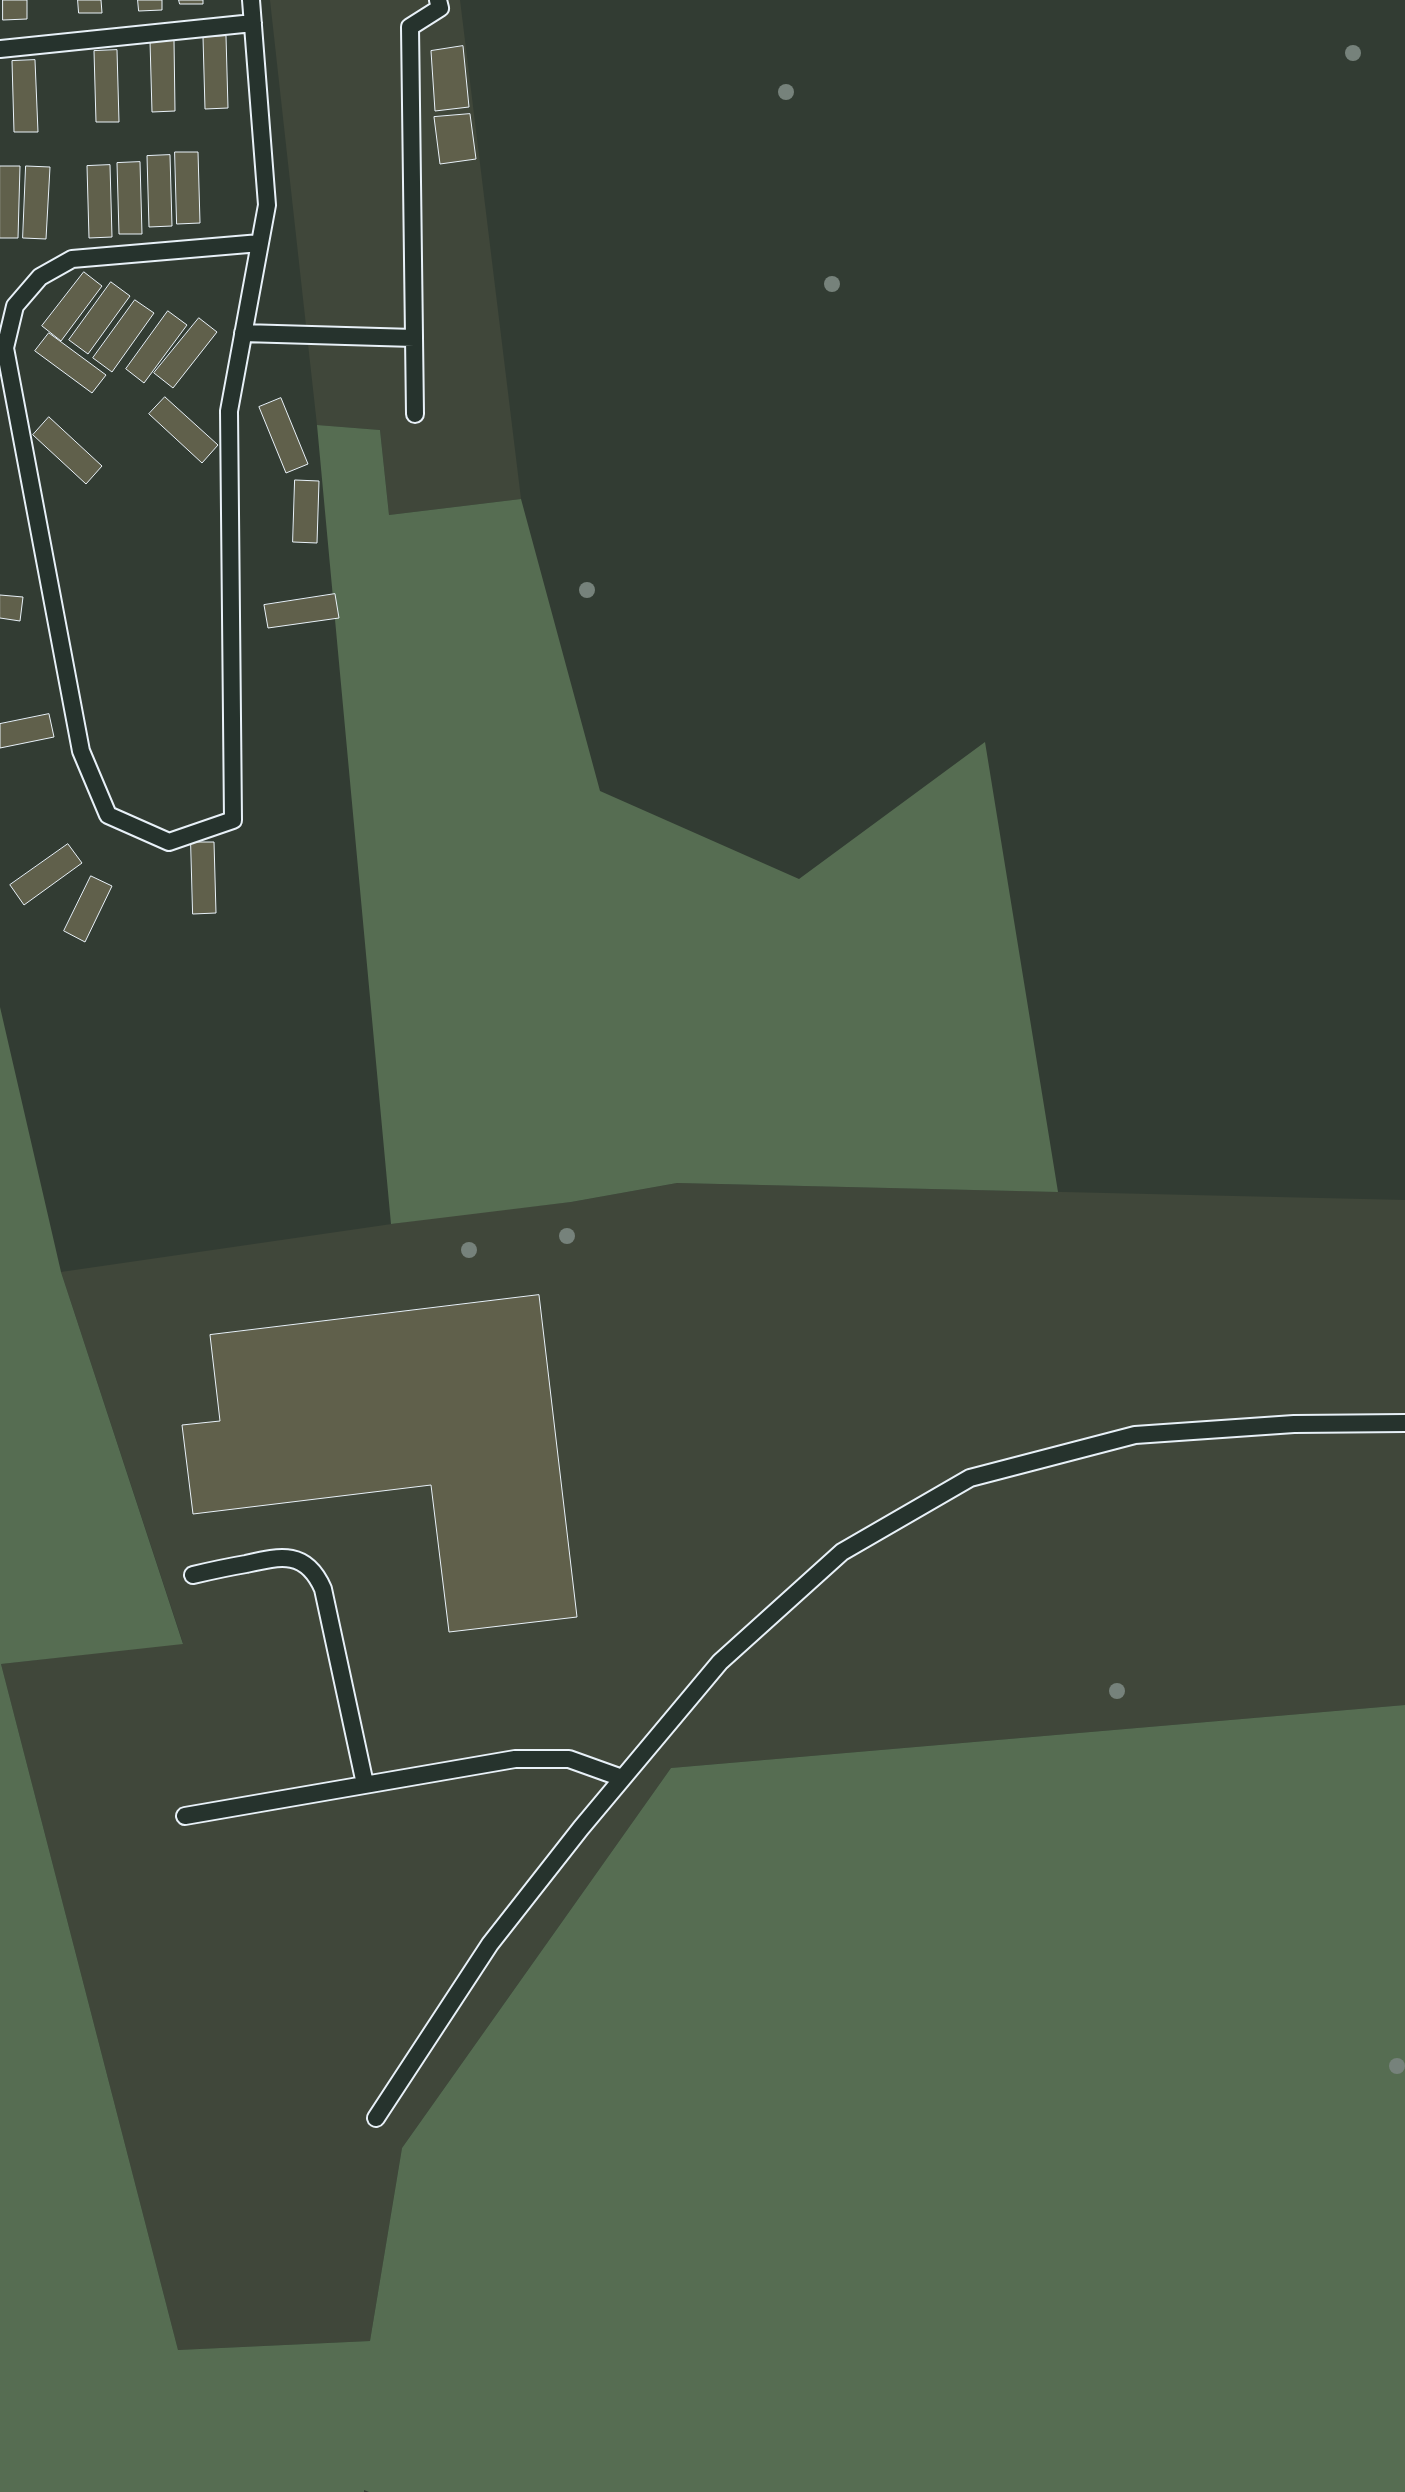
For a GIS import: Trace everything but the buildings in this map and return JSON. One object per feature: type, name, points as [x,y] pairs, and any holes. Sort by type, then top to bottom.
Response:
[{"type":"lane","points":[[251,0],[268,205],[229,411],[233,820],[169,842],[108,815],[81,751],[5,348],[15,306],[40,277],[72,259],[260,243]]},
{"type":"lane","points":[[416,414],[410,27],[440,8],[438,0]]},
{"type":"lane","points":[[0,49],[253,23]]},
{"type":"lane","points":[[244,333],[414,338]]},
{"type":"lane","points":[[376,2118],[490,1944],[622,1778],[720,1662],[842,1552],[970,1478],[1136,1436],[1294,1424],[1405,1423]]},
{"type":"lane","points":[[193,1575],[279,1557],[296,1560],[313,1571],[324,1589],[365,1784]]},
{"type":"lane","points":[[186,1816],[515,1758],[569,1759],[622,1778]]},
{"type":"shaded area","points":[[270,0],[460,0],[521,499],[389,515],[380,430],[317,425]]},
{"type":"shaded area","points":[[677,1183],[1405,1200],[1405,1705],[671,1768],[402,2148],[370,2341],[178,2350],[1,1664],[183,1643],[61,1272],[447,1216],[571,1202]]},
{"type":"green space","points":[[317,425],[380,430],[389,515],[521,499],[600,791],[799,879],[985,742],[1058,1192],[677,1183],[571,1202],[391,1224]]},
{"type":"green space","points":[[0,1007],[61,1272],[183,1644],[1,1664],[178,2350],[370,2341],[402,2148],[671,1768],[1405,1705],[1405,2492],[369,2492],[364,2490],[364,2492],[0,2492]]}]
